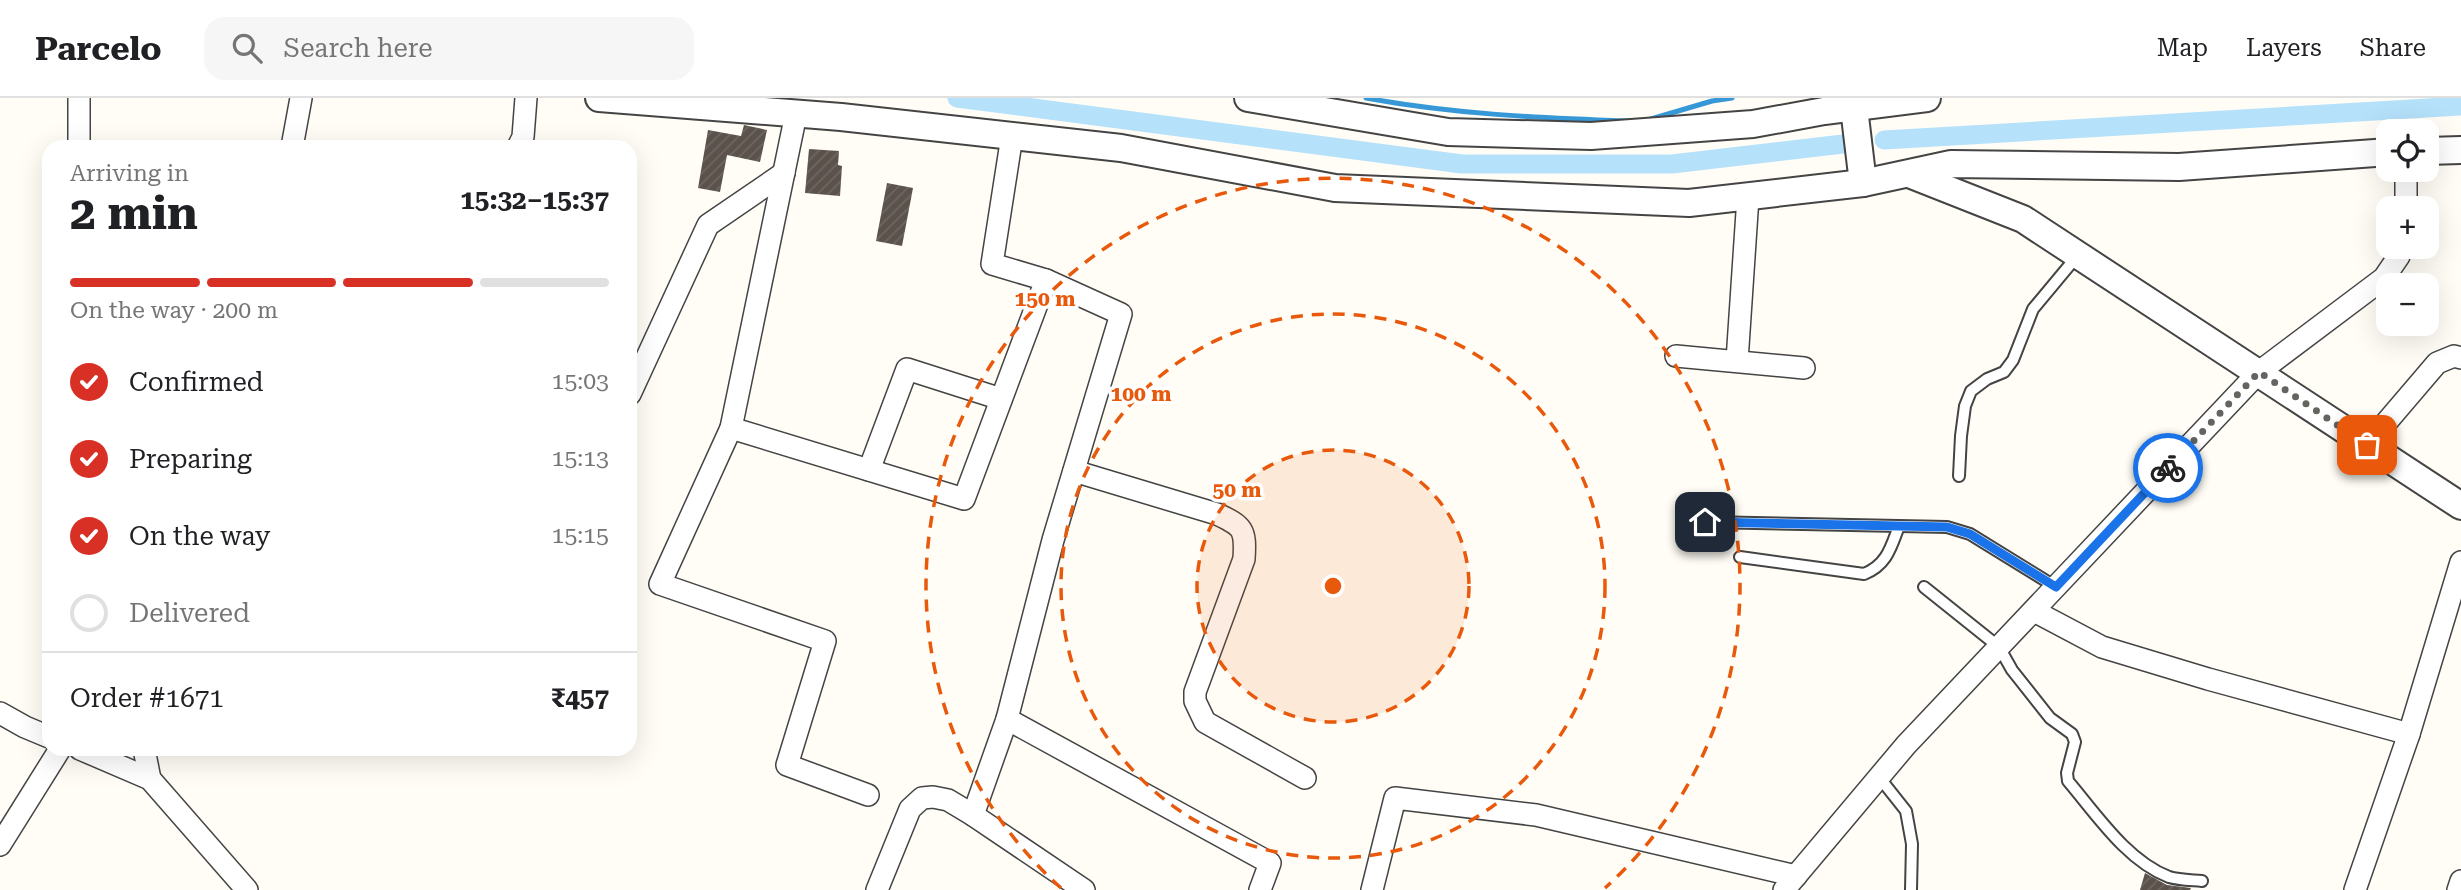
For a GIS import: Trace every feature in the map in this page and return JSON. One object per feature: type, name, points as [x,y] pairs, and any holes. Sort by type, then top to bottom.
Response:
[{"type":"street","points":[[79,98],[79,140]]},
{"type":"street","points":[[293,140],[301,98]]},
{"type":"street","points":[[522,140],[526,98]]},
{"type":"street","points":[[599,98],[796,114],[1121,148],[1335,188],[1689,204],[1748,197],[1862,171],[1909,174],[2022,219],[2461,506]]},
{"type":"street","points":[[1248,98],[1448,132],[1591,136],[1753,124],[1814,105],[1856,118],[1927,98]]},
{"type":"street","points":[[796,114],[731,428],[660,583],[825,641],[787,765],[868,795]]},
{"type":"street","points":[[1856,118],[1862,171]]},
{"type":"street","points":[[973,815],[1007,719],[1053,540],[1121,314],[1046,280],[992,264],[1012,136]]},
{"type":"street","points":[[2439,151],[2461,150]]},
{"type":"street","points":[[1909,174],[1951,164],[2179,167],[2376,153]]},
{"type":"street","points":[[637,379],[708,225],[784,173]]},
{"type":"street","points":[[1737,361],[1748,197]]},
{"type":"street","points":[[1372,890],[1395,798],[1536,815],[1790,883],[1906,745],[2259,372],[2384,278],[2397,259]]},
{"type":"street","points":[[731,428],[964,499],[1046,280]]},
{"type":"street","points":[[1676,356],[1804,368]]},
{"type":"street","points":[[2367,445],[2437,363],[2454,356],[2461,358]]},
{"type":"street","points":[[869,470],[907,369],[1001,399]]},
{"type":"street","points":[[1074,471],[1217,513],[1242,529],[1245,539],[1244,559],[1195,692],[1195,701],[1205,722],[1305,778]]},
{"type":"street","points":[[2355,890],[2409,734],[2461,562]]},
{"type":"street","points":[[2034,611],[2102,647],[2409,734]]},
{"type":"street","points":[[0,713],[42,734]]},
{"type":"street","points":[[1007,719],[1270,863],[1259,890]]},
{"type":"street","points":[[0,845],[56,756]]},
{"type":"street","points":[[96,756],[150,779],[247,890]]},
{"type":"street","points":[[145,756],[150,779]]},
{"type":"street","points":[[877,890],[910,809],[922,798],[933,797],[948,800],[973,815],[1084,890]]},
{"type":"street","points":[[2458,890],[2461,881]]},
{"type":"lane","points":[[1959,476],[1965,406],[1971,391],[1987,379],[2004,372],[2013,360],[2033,309],[2078,255]]},
{"type":"lane","points":[[1705,522],[1947,527],[1970,534],[2056,587]]},
{"type":"lane","points":[[1740,557],[1864,575],[1877,569],[1888,554],[1899,526]]},
{"type":"lane","points":[[1923,587],[1999,648],[2012,670],[2050,718],[2072,734],[2075,742],[2067,773],[2068,781],[2107,827],[2148,866],[2171,877],[2202,881]]},
{"type":"lane","points":[[1879,777],[1906,811],[1912,844],[1911,890]]},
{"type":"building","points":[[744,125],[767,130],[760,162],[727,155],[720,192],[698,188],[708,130],[741,136]]},
{"type":"building","points":[[809,149],[839,151],[838,165],[842,166],[840,196],[805,193]]},
{"type":"building","points":[[887,183],[913,188],[902,246],[876,241]]},
{"type":"building","points":[[2145,873],[2167,885],[2191,888],[2140,890]]},
{"type":"waterway","points":[[957,98],[1462,164],[1672,164],[1843,144]]},
{"type":"waterway","points":[[1366,98],[1464,112],[1627,121]]},
{"type":"waterway","points":[[1651,119],[1712,101],[1732,98]]},
{"type":"waterway","points":[[1884,140],[2461,106]]},
{"type":"way so far","points":[[2168,468],[2259,372],[2367,445]]},
{"type":"route","points":[[1705,522],[1947,527],[1970,534],[2056,587],[2168,468]]}]
